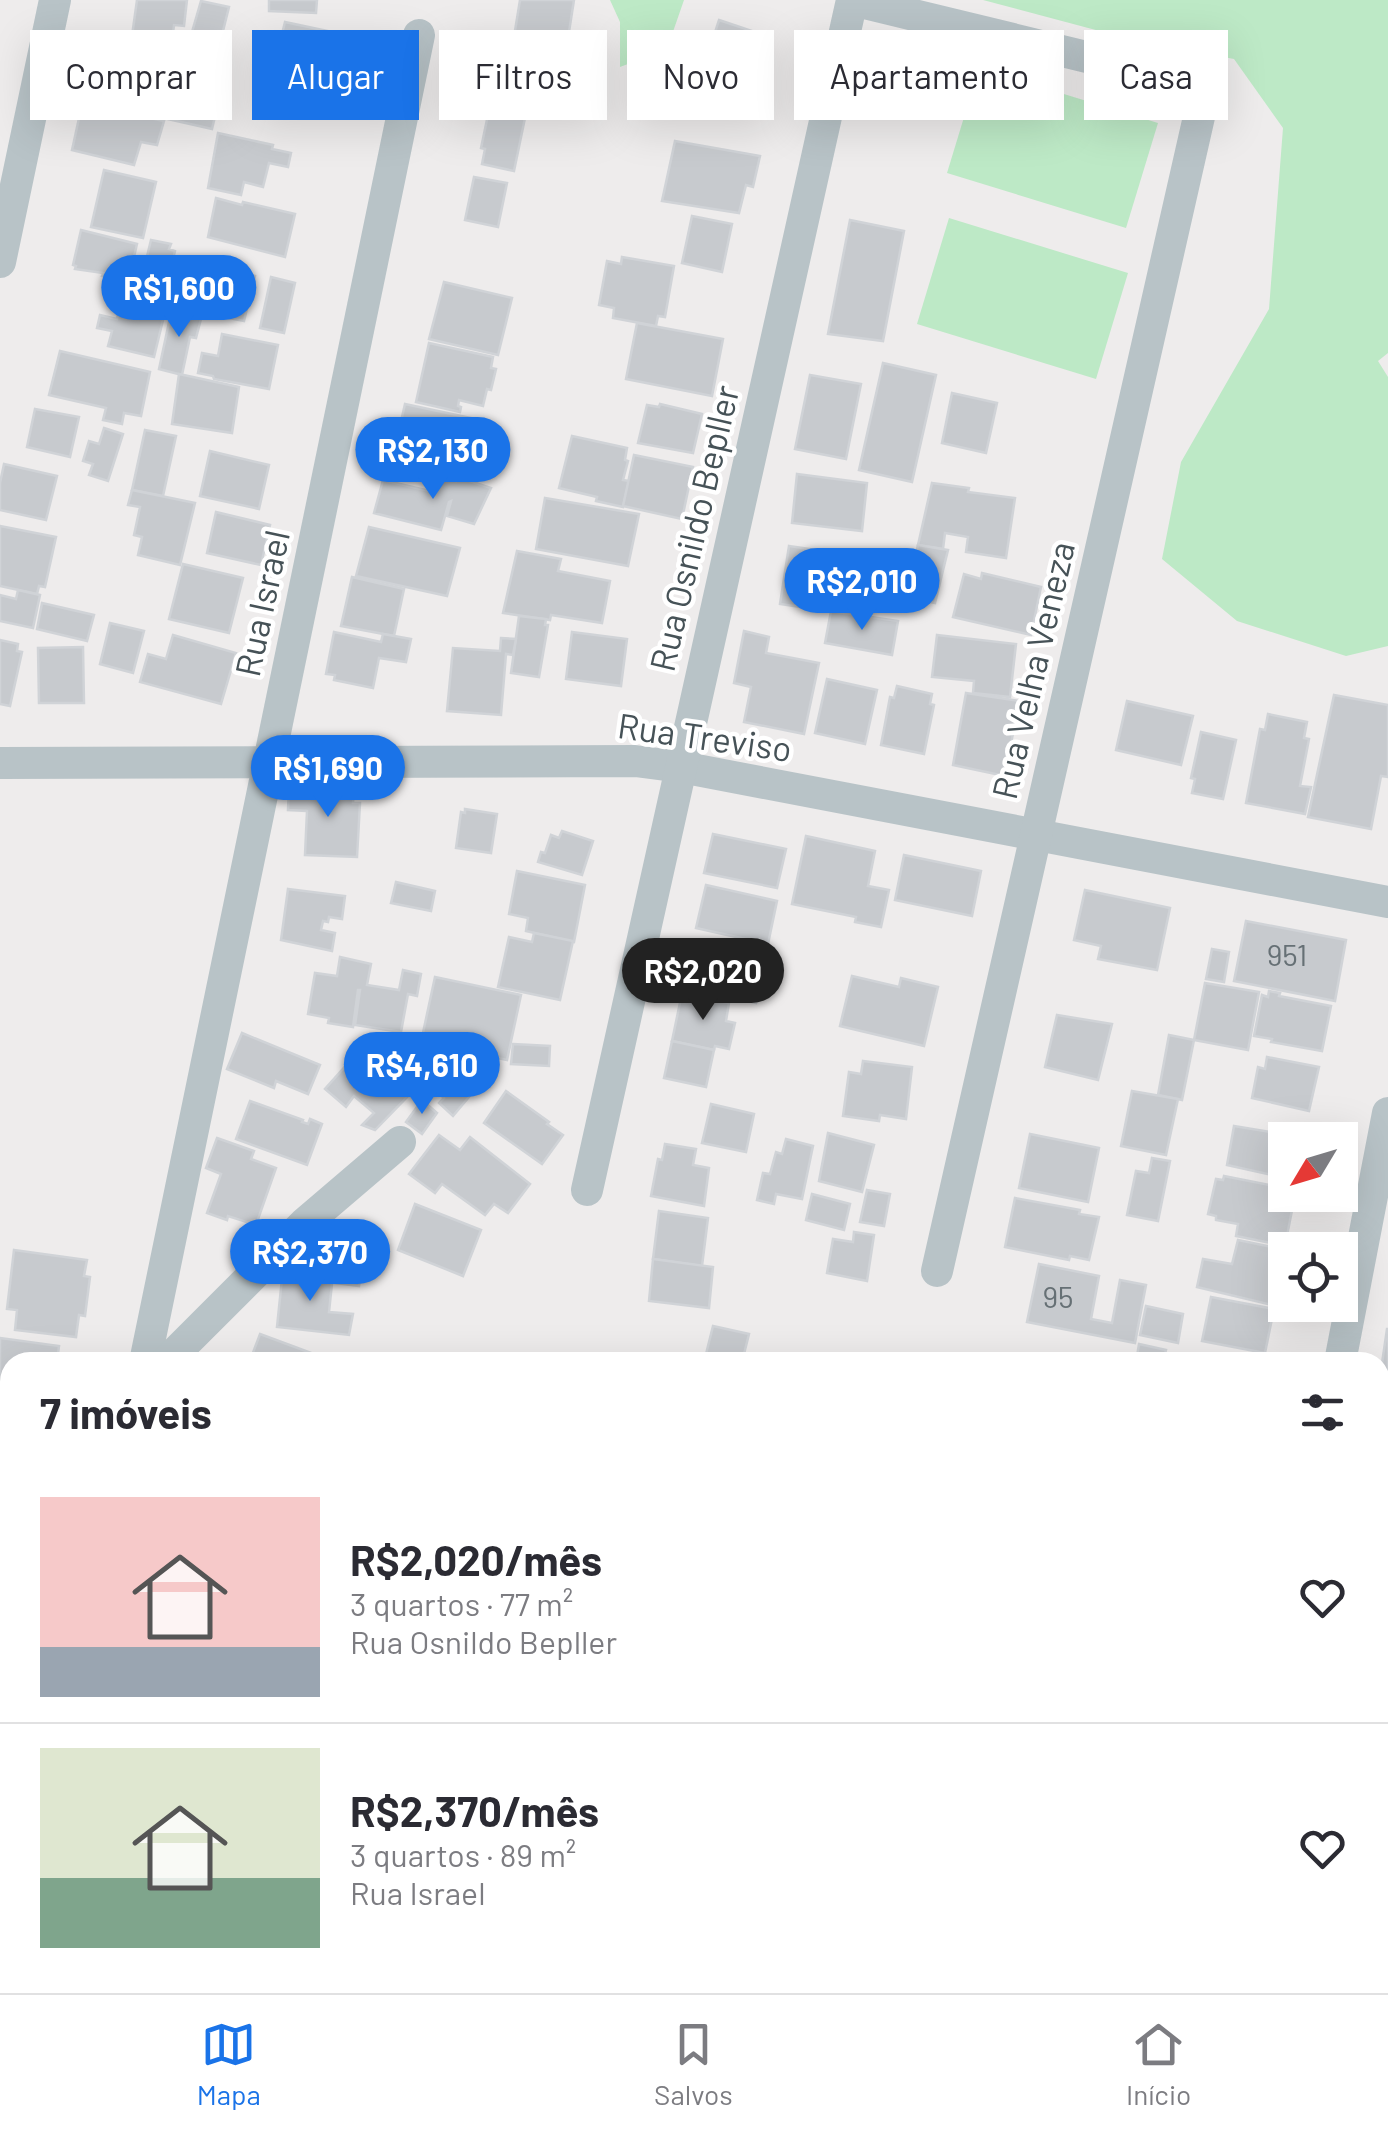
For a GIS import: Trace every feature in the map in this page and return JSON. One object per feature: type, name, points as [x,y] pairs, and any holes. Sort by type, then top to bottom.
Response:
[{"type":"street","points":[[0,262],[55,0]]},
{"type":"street","name":"Rua Velha Veneza","points":[[852,0],[1206,86],[937,1271]]},
{"type":"street","name":"Rua Osnildo Bepller","points":[[587,1190],[852,0]]},
{"type":"street","name":"Rua Israel","points":[[147,1352],[402,120]]},
{"type":"street","name":"Rua Treviso","points":[[0,763],[636,762],[682,766],[1388,902]]},
{"type":"street","points":[[1342,1352],[1388,1113]]},
{"type":"street","points":[[176,1352],[304,1224],[400,1142]]},
{"type":"green space","points":[[610,0],[684,0],[674,30],[627,30],[627,64],[620,67],[620,22]]},
{"type":"green space","points":[[983,0],[1388,0],[1388,353],[1378,361],[1388,377],[1388,646],[1346,656],[1237,621],[1162,559],[1181,462],[1269,309],[1283,128],[1234,59],[1228,58],[1228,30],[1096,30]]},
{"type":"green space","points":[[1064,94],[1084,100],[1084,120],[1158,123],[1126,228],[947,173],[963,120],[1064,120]]},
{"type":"green space","points":[[949,218],[1128,273],[1096,379],[917,324]]},
{"type":"building","points":[[137,0],[187,0],[184,26],[174,25],[173,30],[133,30]]},
{"type":"building","points":[[269,0],[317,0],[316,13],[269,11]]},
{"type":"building","points":[[520,0],[574,0],[569,30],[515,30]]},
{"type":"building","points":[[201,1],[229,7],[223,30],[193,30]]},
{"type":"building","points":[[719,20],[749,30],[716,30]]},
{"type":"building","points":[[285,22],[323,30],[283,30]]},
{"type":"building","points":[[79,120],[164,121],[157,145],[141,142],[134,165],[72,150]]},
{"type":"building","points":[[172,120],[214,120],[212,129]]},
{"type":"building","points":[[487,120],[525,120],[514,171],[482,164],[485,149],[481,148]]},
{"type":"building","points":[[218,133],[291,153],[288,167],[269,163],[263,187],[244,182],[241,195],[208,188]]},
{"type":"building","points":[[675,141],[760,156],[753,187],[746,185],[739,213],[662,201]]},
{"type":"building","points":[[104,170],[156,182],[143,238],[91,227]]},
{"type":"building","points":[[474,177],[507,183],[498,227],[465,220]]},
{"type":"building","points":[[216,198],[295,214],[285,257],[208,237]]},
{"type":"building","points":[[692,216],[732,224],[722,272],[682,263]]},
{"type":"building","points":[[850,220],[904,231],[883,341],[828,334]]},
{"type":"building","points":[[81,230],[137,244],[130,274],[119,271],[114,278],[75,269]]},
{"type":"building","points":[[151,240],[171,244],[169,249],[175,251],[173,259],[169,258],[162,285],[153,283],[150,295],[125,289],[129,274],[142,277]]},
{"type":"building","points":[[622,257],[674,266],[665,317],[658,316],[656,326],[613,318],[614,308],[599,305],[607,261],[621,264]]},
{"type":"building","points":[[210,266],[255,276],[244,321],[209,314],[213,293],[205,291]]},
{"type":"building","points":[[271,277],[295,283],[284,333],[260,328]]},
{"type":"building","points":[[444,282],[512,298],[498,355],[429,339]]},
{"type":"building","points":[[120,305],[164,316],[154,357],[108,346],[112,331],[97,328],[100,315],[117,319]]},
{"type":"building","points":[[172,308],[202,315],[196,338],[190,337],[182,375],[159,369]]},
{"type":"building","points":[[637,323],[723,339],[712,396],[626,379]]},
{"type":"building","points":[[222,334],[278,345],[269,389],[198,373],[202,353],[218,356]]},
{"type":"building","points":[[429,343],[493,357],[491,368],[496,369],[483,406],[459,400],[460,412],[416,402]]},
{"type":"building","points":[[60,351],[150,372],[141,416],[124,413],[122,424],[103,420],[106,408],[49,395]]},
{"type":"building","points":[[883,363],[936,375],[912,482],[859,470]]},
{"type":"building","points":[[179,374],[239,387],[232,433],[172,424]]},
{"type":"building","points":[[810,375],[861,384],[846,459],[795,449]]},
{"type":"building","points":[[952,393],[997,403],[986,453],[942,443]]},
{"type":"building","points":[[405,404],[480,420],[467,478],[392,460]]},
{"type":"building","points":[[660,404],[702,414],[693,453],[638,443],[647,405]]},
{"type":"building","points":[[35,409],[79,417],[70,457],[27,447]]},
{"type":"building","points":[[104,428],[123,434],[108,481],[89,475],[93,464],[83,461],[89,441],[99,444]]},
{"type":"building","points":[[145,430],[176,436],[163,496],[132,490]]},
{"type":"building","points":[[572,436],[627,448],[623,480],[629,481],[623,507],[559,488]]},
{"type":"building","points":[[210,451],[269,465],[259,509],[200,496]]},
{"type":"building","points":[[634,455],[693,467],[682,519],[623,506]]},
{"type":"building","points":[[4,464],[57,476],[46,520],[0,510]]},
{"type":"building","points":[[797,474],[867,483],[862,531],[792,523]]},
{"type":"building","points":[[439,475],[491,488],[474,524],[447,516],[451,501],[441,530],[374,513],[383,480],[434,492]]},
{"type":"building","points":[[932,483],[1015,498],[1006,558],[966,552],[968,537],[945,533],[943,549],[918,545]]},
{"type":"building","points":[[132,490],[195,503],[180,565],[138,555],[142,537],[134,535],[140,507],[128,505]]},
{"type":"building","points":[[545,498],[639,514],[628,566],[536,549]]},
{"type":"building","points":[[216,512],[270,525],[261,565],[207,553]]},
{"type":"building","points":[[0,526],[56,537],[45,587],[39,586],[37,594],[0,586]]},
{"type":"building","points":[[369,527],[460,548],[447,596],[356,576]]},
{"type":"building","points":[[918,545],[948,550],[935,603],[906,597]]},
{"type":"building","points":[[789,546],[844,554],[837,599],[822,597],[821,610],[780,604]]},
{"type":"building","points":[[517,551],[561,559],[558,571],[610,581],[602,623],[503,613]]},
{"type":"building","points":[[183,564],[243,578],[229,633],[169,619]]},
{"type":"building","points":[[982,573],[1041,587],[1031,635],[953,617],[964,574],[981,579]]},
{"type":"building","points":[[352,577],[404,589],[394,636],[341,626]]},
{"type":"building","points":[[18,590],[40,595],[33,628],[0,621],[0,595],[16,599]]},
{"type":"building","points":[[42,603],[94,615],[87,641],[37,629]]},
{"type":"building","points":[[831,611],[898,621],[892,655],[825,643]]},
{"type":"building","points":[[519,616],[546,619],[548,625],[539,677],[511,673]]},
{"type":"building","points":[[110,623],[144,631],[133,673],[100,664]]},
{"type":"building","points":[[744,631],[769,637],[766,653],[819,663],[804,734],[744,722],[751,687],[734,683]]},
{"type":"building","points":[[334,632],[381,642],[383,634],[411,639],[406,662],[379,658],[373,688],[334,680],[335,675],[326,674]]},
{"type":"building","points":[[572,632],[627,639],[621,686],[566,679]]},
{"type":"building","points":[[173,635],[236,653],[221,704],[140,682],[148,654],[166,659]]},
{"type":"building","points":[[937,635],[1016,644],[1010,697],[973,693],[974,681],[932,677]]},
{"type":"building","points":[[501,638],[516,639],[513,655],[506,654],[501,715],[447,711],[453,648],[500,651]]},
{"type":"building","points":[[0,640],[18,644],[17,651],[22,652],[10,706],[0,704]]},
{"type":"building","points":[[83,647],[84,703],[39,703],[38,648]]},
{"type":"building","points":[[827,679],[877,690],[865,744],[815,733]]},
{"type":"building","points":[[897,686],[932,694],[930,704],[934,705],[924,754],[881,745],[890,697],[894,698]]},
{"type":"building","points":[[966,693],[1019,701],[1005,776],[953,765]]},
{"type":"building","points":[[1334,695],[1388,705],[1388,777],[1381,776],[1371,829],[1308,817]]},
{"type":"building","points":[[1127,701],[1193,716],[1181,765],[1116,750]]},
{"type":"building","points":[[1268,714],[1307,722],[1304,738],[1309,739],[1300,786],[1311,787],[1305,814],[1246,803],[1260,729],[1265,730]]},
{"type":"building","points":[[1201,732],[1236,740],[1223,799],[1192,793],[1195,779],[1191,778]]},
{"type":"building","points":[[289,786],[354,790],[353,803],[360,803],[357,857],[305,855],[307,811],[288,810]]},
{"type":"building","points":[[465,809],[497,814],[491,853],[456,848],[461,812],[465,813]]},
{"type":"building","points":[[562,831],[593,841],[582,875],[538,862],[551,835],[559,838]]},
{"type":"building","points":[[713,834],[786,849],[777,888],[704,873]]},
{"type":"building","points":[[806,836],[875,851],[868,886],[889,890],[881,927],[855,922],[856,917],[792,904]]},
{"type":"building","points":[[904,855],[981,871],[972,916],[895,900]]},
{"type":"building","points":[[517,871],[585,885],[574,942],[526,931],[528,918],[509,914]]},
{"type":"building","points":[[396,882],[435,891],[431,911],[391,903]]},
{"type":"building","points":[[706,885],[777,901],[768,944],[696,928]]},
{"type":"building","points":[[288,889],[345,896],[342,919],[329,917],[328,922],[323,921],[321,930],[335,933],[332,951],[281,940]]},
{"type":"building","points":[[1085,890],[1170,908],[1157,970],[1098,959],[1101,946],[1074,940]]},
{"type":"building","points":[[1246,921],[1346,940],[1335,1001],[1234,981]]},
{"type":"building","points":[[534,933],[573,941],[560,1000],[498,987],[509,937],[532,942]]},
{"type":"building","points":[[693,943],[766,960],[756,1003],[683,986]]},
{"type":"building","points":[[1212,949],[1229,952],[1224,982],[1206,979]]},
{"type":"building","points":[[340,957],[371,964],[367,985],[399,990],[403,970],[421,974],[417,996],[408,994],[401,1032],[355,1025],[360,990],[353,1027],[328,1023],[329,1018],[308,1014],[315,973],[337,976]]},
{"type":"building","points":[[852,976],[899,987],[901,978],[938,987],[924,1046],[840,1026]]},
{"type":"building","points":[[435,977],[521,995],[507,1060],[421,1042]]},
{"type":"building","points":[[1205,983],[1259,992],[1248,1050],[1194,1040]]},
{"type":"building","points":[[1269,991],[1331,1006],[1322,1051],[1254,1036],[1262,995],[1268,997]]},
{"type":"building","points":[[682,993],[729,1003],[726,1021],[735,1023],[729,1049],[715,1046],[714,1050],[672,1041]]},
{"type":"building","points":[[1057,1015],[1112,1024],[1098,1080],[1045,1067]]},
{"type":"building","points":[[242,1033],[320,1065],[308,1094],[276,1081],[274,1088],[227,1069]]},
{"type":"building","points":[[1169,1035],[1194,1040],[1182,1100],[1158,1095]]},
{"type":"building","points":[[672,1041],[714,1050],[706,1087],[664,1078]]},
{"type":"building","points":[[429,1043],[489,1056],[490,1062],[429,1058]]},
{"type":"building","points":[[513,1044],[550,1046],[549,1066],[511,1064]]},
{"type":"building","points":[[358,1052],[372,1064],[380,1055],[391,1064],[396,1059],[403,1065],[399,1070],[403,1074],[395,1083],[409,1095],[375,1130],[362,1125],[374,1113],[354,1096],[346,1107],[325,1089]]},
{"type":"building","points":[[1267,1057],[1319,1067],[1309,1111],[1252,1098],[1258,1067],[1265,1069]]},
{"type":"building","points":[[442,1059],[476,1061],[489,1073],[453,1116],[439,1103],[444,1098],[423,1080]]},
{"type":"building","points":[[863,1061],[912,1067],[906,1119],[880,1115],[879,1121],[843,1116],[849,1072],[861,1074]]},
{"type":"building","points":[[506,1091],[563,1135],[542,1164],[484,1123]]},
{"type":"building","points":[[1132,1091],[1178,1099],[1166,1155],[1121,1146]]},
{"type":"building","points":[[422,1100],[437,1113],[422,1134],[406,1122]]},
{"type":"building","points":[[250,1101],[308,1124],[310,1119],[322,1124],[307,1165],[236,1139]]},
{"type":"building","points":[[711,1104],[754,1114],[746,1152],[702,1143]]},
{"type":"building","points":[[1234,1126],[1268,1132],[1268,1174],[1227,1165]]},
{"type":"building","points":[[828,1133],[874,1145],[862,1192],[819,1181]]},
{"type":"building","points":[[1030,1134],[1099,1148],[1088,1202],[1019,1188]]},
{"type":"building","points":[[439,1135],[460,1150],[470,1137],[530,1184],[508,1213],[494,1204],[485,1215],[442,1184],[435,1193],[409,1174]]},
{"type":"building","points":[[217,1138],[254,1151],[251,1159],[276,1168],[256,1225],[207,1213],[221,1174],[206,1168]]},
{"type":"building","points":[[786,1139],[813,1146],[802,1199],[776,1194],[774,1204],[757,1200],[763,1173],[770,1174],[776,1152],[782,1154]]},
{"type":"building","points":[[665,1144],[696,1149],[693,1165],[709,1168],[704,1206],[651,1196]]},
{"type":"building","points":[[1152,1158],[1170,1161],[1158,1221],[1127,1215],[1136,1171],[1149,1173]]},
{"type":"building","points":[[1224,1176],[1268,1185],[1268,1212],[1292,1212],[1288,1232],[1268,1232],[1268,1243],[1236,1236],[1238,1224],[1216,1220],[1216,1216],[1208,1214],[1216,1179],[1223,1180]]},
{"type":"building","points":[[867,1190],[890,1194],[884,1226],[860,1222]]},
{"type":"building","points":[[812,1194],[850,1204],[844,1230],[806,1220]]},
{"type":"building","points":[[1015,1198],[1099,1217],[1089,1260],[1070,1256],[1069,1260],[1005,1247]]},
{"type":"building","points":[[415,1204],[481,1230],[463,1276],[398,1250]]},
{"type":"building","points":[[659,1211],[708,1218],[702,1266],[653,1259]]},
{"type":"building","points":[[854,1232],[874,1235],[867,1281],[827,1273],[833,1239],[853,1242]]},
{"type":"building","points":[[1238,1240],[1268,1246],[1268,1304],[1197,1287],[1203,1259],[1232,1264]]},
{"type":"building","points":[[14,1250],[87,1260],[84,1276],[90,1277],[85,1316],[79,1315],[76,1337],[15,1330],[17,1310],[7,1309]]},
{"type":"building","points":[[653,1259],[713,1267],[709,1308],[649,1301]]},
{"type":"building","points":[[1039,1264],[1099,1276],[1091,1319],[1112,1323],[1120,1280],[1146,1285],[1135,1343],[1027,1322]]},
{"type":"building","points":[[337,1266],[362,1269],[359,1286],[335,1283]]},
{"type":"building","points":[[283,1269],[333,1274],[329,1312],[353,1314],[349,1335],[277,1327]]},
{"type":"building","points":[[1211,1297],[1268,1308],[1268,1322],[1271,1322],[1265,1352],[1202,1341]]},
{"type":"building","points":[[1146,1306],[1183,1314],[1178,1343],[1140,1335]]},
{"type":"building","points":[[713,1326],[749,1334],[744,1352],[706,1352]]},
{"type":"building","points":[[260,1334],[309,1352],[253,1352]]},
{"type":"building","points":[[0,1338],[59,1346],[58,1352],[0,1352]]},
{"type":"building","points":[[1139,1344],[1166,1350],[1166,1352],[1138,1352]]}]
